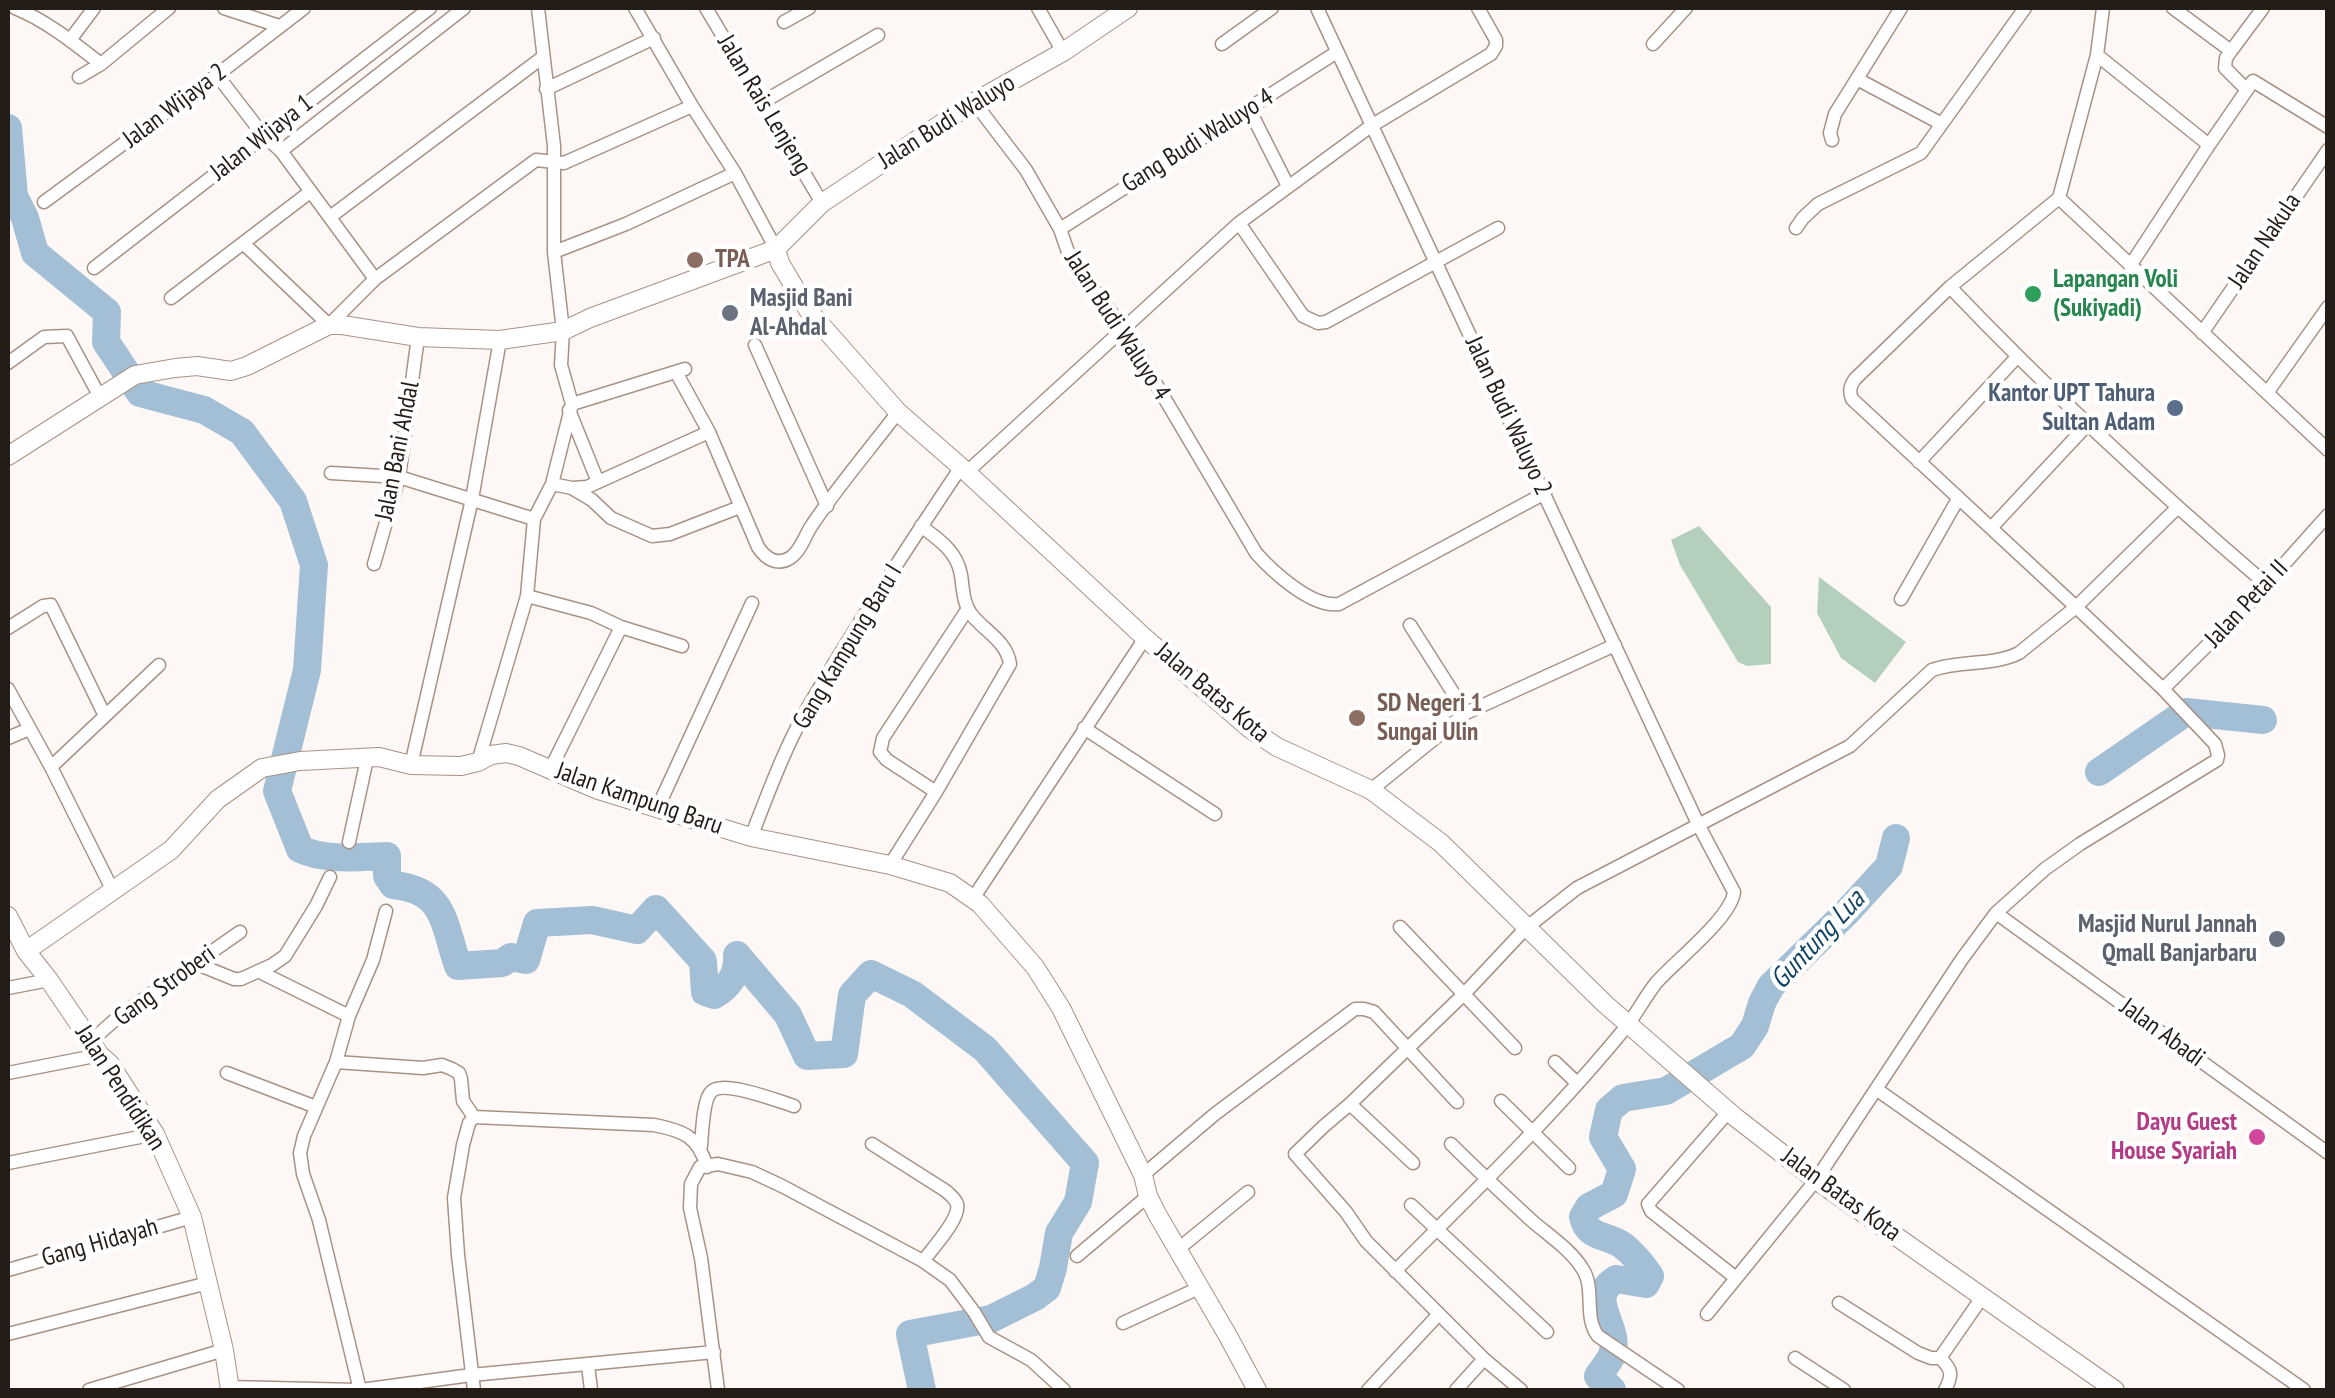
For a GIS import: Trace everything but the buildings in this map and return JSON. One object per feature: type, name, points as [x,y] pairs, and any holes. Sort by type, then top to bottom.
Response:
[{"type":"street","points":[[16,8],[101,64]]},
{"type":"street","points":[[70,40],[94,8]]},
{"type":"street","points":[[80,77],[169,8]]},
{"type":"street","points":[[224,8],[279,26]]},
{"type":"street","name":"Jalan Wijaya 2","points":[[44,202],[304,8]]},
{"type":"street","name":"Jalan Wijaya 1","points":[[94,268],[430,8]]},
{"type":"street","points":[[281,151],[464,8]]},
{"type":"street","points":[[538,8],[554,161],[554,252],[562,331],[561,364],[570,407],[598,482]]},
{"type":"street","name":"Jalan Batas Kota","points":[[635,8],[735,172],[808,310],[898,412],[1144,638],[1249,728],[1277,747],[1371,790],[1441,842],[1628,1025],[1729,1111],[1816,1180],[2115,1390]]},
{"type":"street","name":"Jalan Rais Lenjeng","points":[[706,8],[822,203]]},
{"type":"street","points":[[784,22],[810,8]]},
{"type":"street","points":[[1038,8],[1064,52]]},
{"type":"street","name":"Jalan Budi Waluyo","points":[[776,249],[822,203],[974,102],[1064,52],[1128,8]]},
{"type":"street","points":[[1222,44],[1272,8]]},
{"type":"street","name":"Jalan Budi Waluyo 2","points":[[1317,8],[1699,826],[1734,892],[1728,909],[1655,984],[1628,1025]]},
{"type":"street","name":"Gang Kampung Baru I","points":[[751,836],[806,711],[921,526],[964,470],[1239,223],[1371,126],[1491,54],[1496,40],[1478,8]]},
{"type":"street","points":[[1653,44],[1686,8]]},
{"type":"street","points":[[1832,140],[1835,114],[1901,8]]},
{"type":"street","points":[[1796,228],[1818,204],[1921,153],[2024,8]]},
{"type":"street","points":[[1708,1314],[1816,1180],[1996,914],[2045,869],[2080,844],[2217,760],[2215,744],[2163,690],[1852,399],[1850,385],[1854,378],[1950,287],[2058,198],[2096,55],[2102,8]]},
{"type":"street","points":[[2173,8],[2231,51]]},
{"type":"street","points":[[2246,90],[2225,68],[2226,58],[2264,8]]},
{"type":"street","points":[[763,102],[878,35]]},
{"type":"street","points":[[546,88],[654,38]]},
{"type":"street","name":"Gang Budi Waluyo 4","points":[[1060,229],[1337,52]]},
{"type":"street","points":[[2096,55],[2209,145]]},
{"type":"street","points":[[330,217],[543,56]]},
{"type":"street","points":[[218,75],[264,136],[281,151],[375,278]]},
{"type":"street","points":[[1857,79],[1940,124]]},
{"type":"street","points":[[2130,266],[2255,80],[2328,126]]},
{"type":"street","name":"Jalan Budi Waluyo 4","points":[[974,102],[1026,170],[1060,229],[1075,266],[1123,328],[1256,552],[1274,572],[1301,591],[1324,604],[1340,604],[1544,494]]},
{"type":"street","points":[[8,456],[130,378],[197,366],[231,371],[329,325],[375,278],[536,160],[564,163],[692,106]]},
{"type":"street","points":[[1249,109],[1288,186]]},
{"type":"street","name":"Jalan Nakula","points":[[2202,333],[2328,150]]},
{"type":"street","points":[[554,252],[626,224],[735,172]]},
{"type":"street","points":[[170,298],[310,192]]},
{"type":"street","points":[[2058,198],[2328,450]]},
{"type":"street","points":[[1239,223],[1304,316],[1318,323],[1498,228]]},
{"type":"street","points":[[243,243],[329,325],[418,338],[500,340],[562,331],[776,249]]},
{"type":"street","points":[[1950,287],[2017,357],[2177,508],[2266,584]]},
{"type":"street","points":[[2266,392],[2328,307]]},
{"type":"street","points":[[8,362],[44,337],[66,336],[100,397]]},
{"type":"street","name":"Jalan Bani Ahdal","points":[[374,564],[399,477],[418,338]]},
{"type":"street","points":[[411,765],[472,499],[500,340]]},
{"type":"street","points":[[754,345],[826,506]]},
{"type":"street","points":[[1919,462],[2017,357]]},
{"type":"street","points":[[570,407],[681,370],[740,508],[765,558],[776,562],[795,555],[810,526],[898,412]]},
{"type":"street","points":[[478,762],[526,596],[534,518],[552,484],[570,407]]},
{"type":"street","points":[[1991,528],[2089,424]]},
{"type":"street","points":[[552,484],[587,487],[709,432]]},
{"type":"street","points":[[330,473],[399,477],[534,518]]},
{"type":"street","points":[[572,488],[611,518],[652,536],[670,534],[740,508]]},
{"type":"street","points":[[1901,598],[1958,499]]},
{"type":"street","points":[[1520,1390],[1366,1241],[1295,1154],[1407,1050],[1526,928],[1576,888],[1850,746],[1932,670],[2019,653],[2076,607],[2177,508]]},
{"type":"street","name":"Jalan Petai II","points":[[2163,690],[2217,638],[2328,515]]},
{"type":"street","points":[[890,865],[1010,664],[1000,643],[968,610],[955,556],[921,526]]},
{"type":"street","points":[[526,596],[591,613],[682,646]]},
{"type":"street","points":[[658,806],[752,603]]},
{"type":"street","points":[[8,628],[44,606],[51,606],[104,714]]},
{"type":"street","points":[[936,792],[880,752],[884,738],[968,610]]},
{"type":"street","points":[[1410,625],[1466,713]]},
{"type":"street","points":[[550,770],[621,627]]},
{"type":"street","points":[[972,900],[1144,638]]},
{"type":"street","points":[[1371,790],[1466,713],[1615,645]]},
{"type":"street","points":[[51,767],[158,665]]},
{"type":"street","points":[[8,689],[112,890],[26,952]]},
{"type":"street","points":[[1084,728],[1215,814]]},
{"type":"street","points":[[8,738],[29,729]]},
{"type":"street","name":"Jalan Kampung Baru","points":[[112,890],[171,850],[218,799],[262,768],[379,757],[411,765],[461,766],[506,753],[598,790],[751,836],[890,865],[950,883],[980,904],[1012,939],[1061,1008],[1142,1175],[1148,1196],[1256,1390]]},
{"type":"street","points":[[350,842],[367,759]]},
{"type":"street","points":[[197,964],[234,980],[285,956],[330,877]]},
{"type":"street","points":[[359,1390],[300,1153],[373,960],[386,911]]},
{"type":"street","name":"Jalan Abadi","points":[[1996,914],[2328,1153]]},
{"type":"street","name":"Jalan Pendidikan","points":[[8,916],[26,952],[110,1064],[154,1134],[192,1217],[230,1389]]},
{"type":"street","points":[[1400,927],[1515,1048]]},
{"type":"street","name":"Gang Stroberi","points":[[95,1048],[118,1017],[240,932]]},
{"type":"street","points":[[258,971],[349,1016]]},
{"type":"street","points":[[8,988],[50,980]]},
{"type":"street","points":[[1142,1175],[1349,1012],[1364,1008],[1374,1012],[1456,1102]]},
{"type":"street","points":[[1395,1271],[1487,1180],[1628,1025]]},
{"type":"street","points":[[8,1073],[95,1048]]},
{"type":"street","points":[[336,1062],[452,1069],[462,1080],[462,1102],[474,1116],[654,1125],[676,1130],[700,1146]]},
{"type":"street","points":[[1555,1062],[1577,1084]]},
{"type":"street","points":[[226,1074],[316,1108]]},
{"type":"street","points":[[707,1167],[700,1146],[708,1095],[714,1089],[756,1094],[794,1106]]},
{"type":"street","points":[[1876,1089],[2304,1390]]},
{"type":"street","points":[[1501,1101],[1569,1168]]},
{"type":"street","points":[[1350,1104],[1413,1163]]},
{"type":"street","points":[[1729,1111],[1648,1204],[1651,1211],[1736,1278]]},
{"type":"street","points":[[474,1116],[463,1145],[454,1198],[474,1390]]},
{"type":"street","points":[[8,1163],[154,1134]]},
{"type":"street","points":[[872,1144],[946,1191],[958,1206],[957,1216],[922,1261]]},
{"type":"street","points":[[1451,1144],[1572,1255],[1585,1272],[1593,1329],[1678,1390]]},
{"type":"street","points":[[718,1390],[701,1258],[690,1208],[691,1184],[700,1167],[718,1164],[752,1172],[922,1261],[950,1280],[989,1337],[1031,1360],[1064,1390]]},
{"type":"street","points":[[1177,1250],[1248,1192]]},
{"type":"street","points":[[1077,1256],[1148,1196]]},
{"type":"street","points":[[1411,1204],[1546,1332]]},
{"type":"street","name":"Gang Hidayah","points":[[8,1270],[192,1217]]},
{"type":"street","points":[[8,1334],[208,1283]]},
{"type":"street","points":[[1122,1323],[1199,1288]]},
{"type":"street","points":[[1940,1358],[1983,1296]]},
{"type":"street","points":[[1839,1303],[1918,1353],[1940,1358],[1952,1374],[1945,1390]]},
{"type":"street","points":[[1368,1390],[1439,1314]]},
{"type":"street","points":[[88,1390],[224,1350]]},
{"type":"street","points":[[230,1389],[359,1390],[714,1352]]},
{"type":"street","points":[[1795,1358],[1844,1390]]},
{"type":"street","points":[[1456,1390],[1484,1359]]},
{"type":"street","points":[[588,1365],[592,1390]]},
{"type":"green space","points":[[1699,526],[1771,607],[1771,664],[1747,666],[1738,662],[1680,565],[1671,540]]},
{"type":"green space","points":[[1819,577],[1906,642],[1875,683],[1841,658],[1817,613]]},
{"type":"waterway","points":[[8,128],[14,196],[35,253],[107,312],[106,342],[140,393],[204,410],[242,432],[293,501],[314,565],[307,670],[277,791],[300,849],[331,857],[387,856],[387,876],[393,885],[423,894],[439,911],[458,966],[502,963],[511,957],[526,960],[537,923],[592,920],[637,930],[656,909],[703,961],[705,992],[714,995],[729,983],[737,955],[788,1015],[807,1056],[844,1054],[852,995],[871,974],[912,994],[985,1049],[1085,1163],[1078,1202],[1059,1233],[1047,1288],[991,1319],[910,1334],[922,1390]]},
{"type":"waterway","points":[[2099,772],[2186,712],[2263,720]]},
{"type":"waterway","name":"Guntung Lua","points":[[1612,1390],[1598,1376],[1611,1358],[1614,1344],[1603,1296],[1616,1279],[1646,1284],[1650,1276],[1622,1245],[1589,1229],[1583,1217],[1589,1207],[1614,1194],[1622,1169],[1603,1137],[1609,1110],[1623,1098],[1666,1091],[1742,1046],[1755,1026],[1771,986],[1889,866],[1896,838]]},
{"type":"place","name":"TPA","points":[[695,260]]},
{"type":"place","name":"Lapangan Voli (Sukiyadi)","points":[[2033,294]]},
{"type":"place","name":"Masjid Bani Al-Ahdal","points":[[730,313]]},
{"type":"place","name":"Kantor UPT Tahura Sultan Adam","points":[[2175,408]]},
{"type":"place","name":"SD Negeri 1 Sungai Ulin","points":[[1357,718]]},
{"type":"place","name":"Masjid Nurul Jannah Qmall Banjarbaru","points":[[2277,939]]},
{"type":"place","name":"Dayu Guest House Syariah","points":[[2257,1137]]}]
